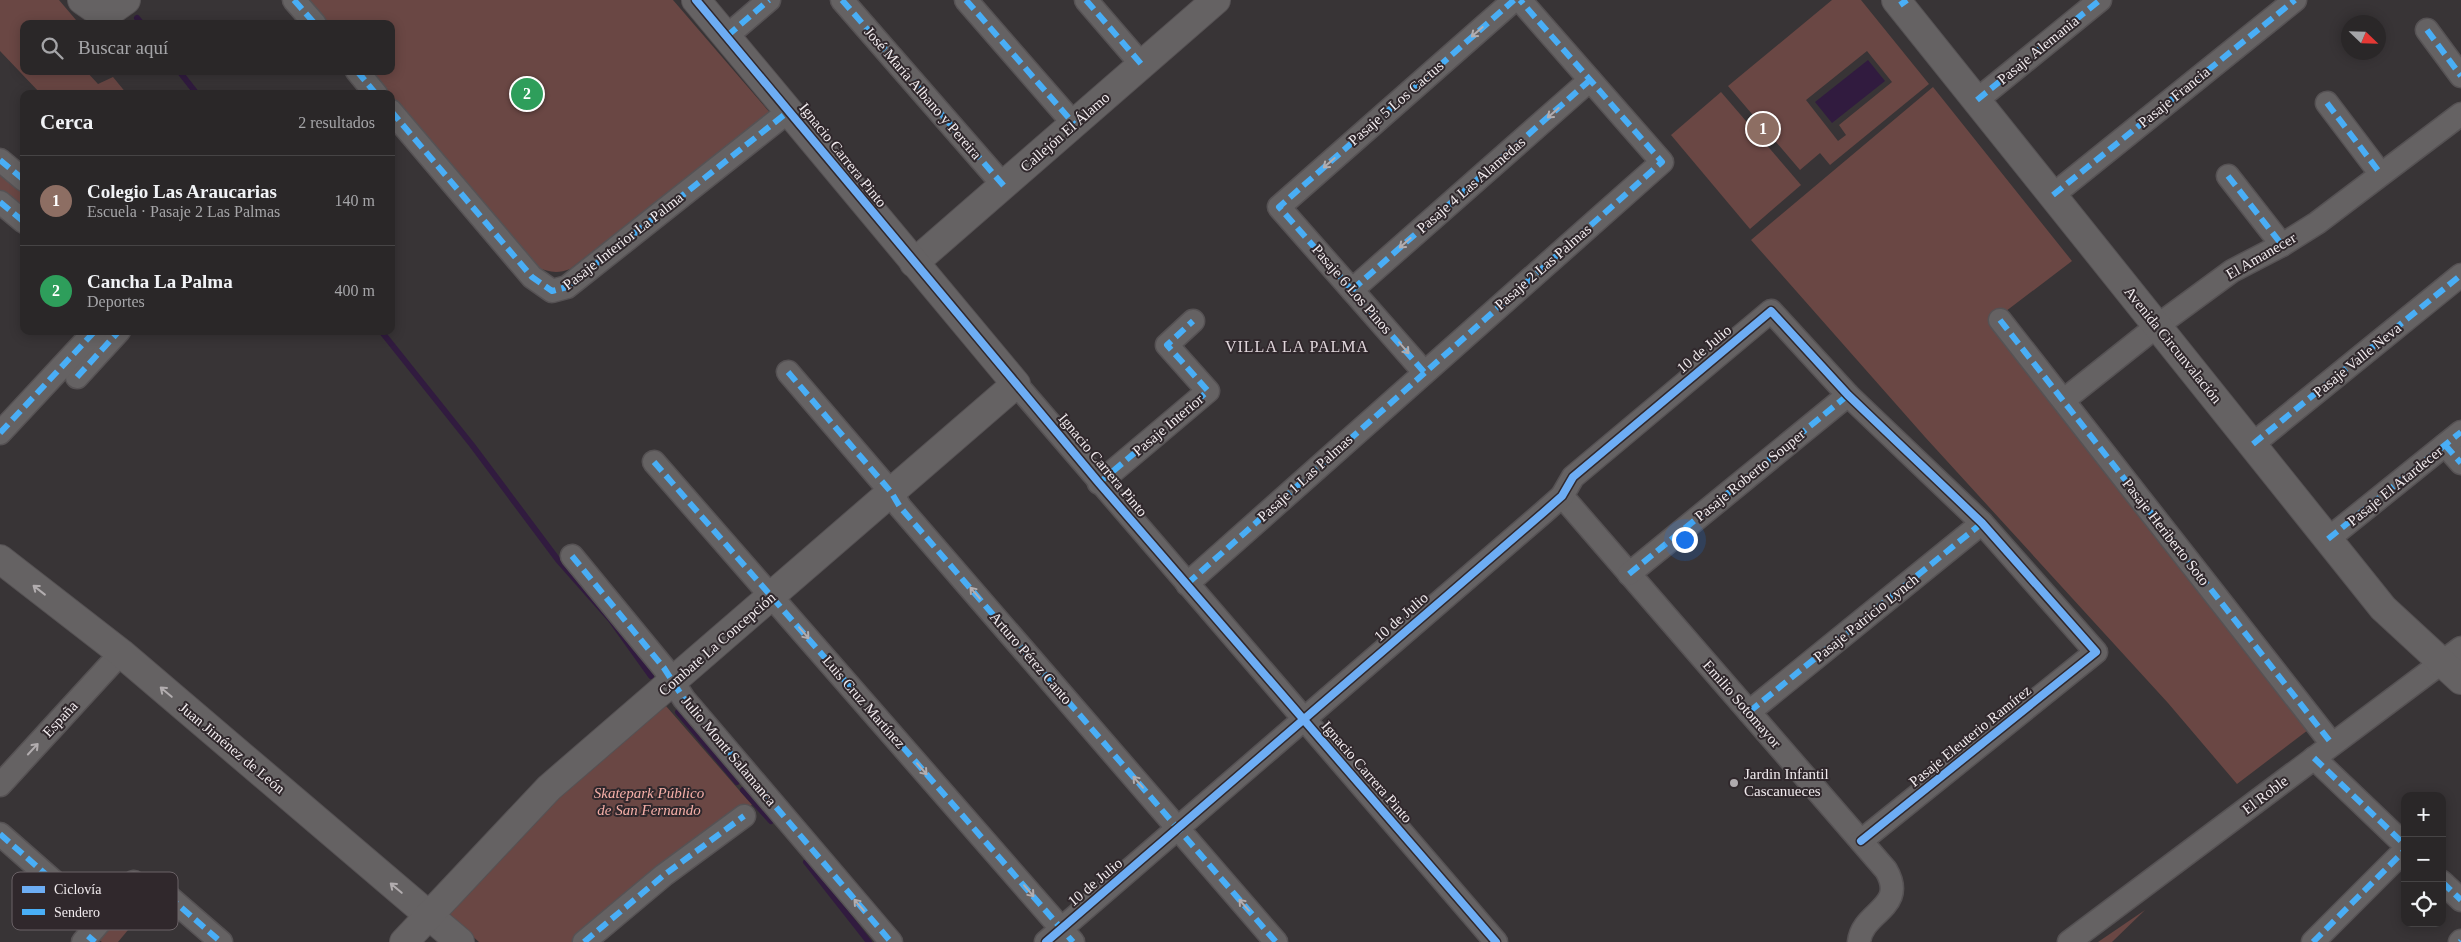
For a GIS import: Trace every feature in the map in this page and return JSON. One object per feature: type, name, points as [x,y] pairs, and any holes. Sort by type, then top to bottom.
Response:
[{"type":"street","points":[[82,0],[102,14],[112,10],[126,0]]},
{"type":"street","points":[[294,0],[312,20]]},
{"type":"street","name":"Ignacio Carrera Pinto","points":[[696,0],[1099,483],[1496,942]]},
{"type":"street","points":[[727,36],[769,0]]},
{"type":"street","name":"José María Albano y Pereira","points":[[842,0],[1004,186]]},
{"type":"street","points":[[966,0],[1074,124]]},
{"type":"street","points":[[1086,0],[1142,65]]},
{"type":"street","name":"Callejón El Álamo","points":[[914,263],[1216,0]]},
{"type":"street","name":"Pasaje 5 Los Cactus","points":[[1279,207],[1514,0]]},
{"type":"street","points":[[1520,0],[1590,80]]},
{"type":"street","name":"Pasaje Alemania","points":[[1977,100],[2100,0]]},
{"type":"street","name":"Pasaje Francia","points":[[2053,195],[2295,0]]},
{"type":"street","name":"Avenida Circunvalación","points":[[1901,2],[1977,100],[2383,608],[2455,663]]},
{"type":"street","points":[[2427,30],[2461,76]]},
{"type":"street","points":[[360,75],[373,90]]},
{"type":"street","name":"Pasaje 2 Las Palmas","points":[[1424,372],[1662,162],[1590,80]]},
{"type":"street","name":"Pasaje 4 Las Alamedas","points":[[1352,290],[1590,80]]},
{"type":"street","points":[[2328,103],[2380,173]]},
{"type":"street","name":"Pasaje Interior La Palma","points":[[395,116],[532,278],[552,291],[567,287],[789,111]]},
{"type":"street","name":"El Amanecer","points":[[2064,400],[2157,326],[2232,271],[2282,245],[2317,223],[2380,173],[2461,114]]},
{"type":"street","points":[[0,160],[20,177]]},
{"type":"street","points":[[2228,176],[2282,245]]},
{"type":"street","points":[[0,202],[20,219]]},
{"type":"street","name":"Pasaje 6 Los Pinos","points":[[1279,207],[1424,372]]},
{"type":"street","name":"Pasaje Valle Neva","points":[[2253,444],[2461,275]]},
{"type":"street","name":"10 de Julio","points":[[1060,937],[1303,720],[1562,496],[1573,477],[1771,311],[1848,394]]},
{"type":"street","name":"Pasaje Heriberto Soto","points":[[2000,320],[2332,744]]},
{"type":"street","name":"Pasaje Interior","points":[[1099,483],[1208,391],[1168,345],[1194,321]]},
{"type":"street","points":[[0,433],[91,335]]},
{"type":"street","points":[[77,377],[115,335]]},
{"type":"street","name":"Arturo Pérez Canto","points":[[788,372],[891,492],[900,507],[1276,942]]},
{"type":"street","name":"Pasaje 1 Las Palmas","points":[[1186,584],[1424,372]]},
{"type":"street","name":"Combate La Concepción","points":[[404,942],[549,788],[1016,384]]},
{"type":"street","points":[[1848,394],[1982,523]]},
{"type":"street","name":"Pasaje Roberto Souper","points":[[1629,574],[1848,394]]},
{"type":"street","points":[[2453,438],[2461,463]]},
{"type":"street","name":"Pasaje El Atardecer","points":[[2328,539],[2453,438]]},
{"type":"street","name":"Luis Cruz Martínez","points":[[654,462],[772,597],[1060,937]]},
{"type":"street","name":"Emilio Sotomayor","points":[[1562,496],[1861,841],[1890,878],[1891,895],[1886,905],[1866,924],[1859,942]]},
{"type":"street","name":"Pasaje Eleuterio Ramírez","points":[[1861,841],[2096,652],[1982,523]]},
{"type":"street","name":"Pasaje Patricio Lynch","points":[[1749,712],[1982,523]]},
{"type":"street","name":"Julio Montt Salamanca","points":[[572,556],[672,681],[684,699],[891,942]]},
{"type":"street","name":"Juan Jiménez de León","points":[[0,559],[121,653],[460,942]]},
{"type":"street","name":"España","points":[[0,785],[121,653]]},
{"type":"street","name":"El Roble","points":[[2069,942],[2332,744],[2455,663]]},
{"type":"street","points":[[2314,758],[2401,841]]},
{"type":"street","points":[[584,942],[664,875],[744,816]]},
{"type":"street","points":[[0,834],[34,872]]},
{"type":"street","points":[[2313,942],[2401,854]]},
{"type":"street","points":[[2446,886],[2461,900]]},
{"type":"street","points":[[178,905],[221,942]]},
{"type":"green space","points":[[0,0],[59,0],[76,20],[20,20],[20,72],[0,51]]},
{"type":"green space","points":[[303,0],[673,0],[771,114],[570,269],[561,272],[549,271],[536,267],[395,106],[395,90],[382,90],[369,75],[395,75],[395,20],[320,20]]},
{"type":"green space","points":[[1832,0],[1861,0],[1929,84],[1830,165],[1820,153],[1800,170],[1728,86]],"holes":[[[1867,51],[1892,82],[1839,125],[1846,135],[1838,141],[1806,100]]]},
{"type":"green space","points":[[23,75],[90,75],[98,84],[113,77],[124,90],[37,90]]},
{"type":"green space","points":[[1933,87],[2072,261],[1993,321],[2312,727],[2237,784],[2168,703],[1925,437],[1751,240]]},
{"type":"green space","points":[[1721,92],[1801,185],[1750,229],[1671,135]]},
{"type":"green space","points":[[0,170],[20,187],[20,209],[0,192]]},
{"type":"green space","name":"Skatepark Público de San Fernando","points":[[666,706],[752,805],[733,815],[573,942],[479,942],[449,915],[451,908],[574,783]]},
{"type":"green space","points":[[2145,910],[2112,942],[2098,942]]},
{"type":"green space","points":[[108,930],[128,930],[118,942],[102,942],[99,940]]},
{"type":"shaded area","points":[[1868,60],[1885,81],[1832,123],[1815,102]]},
{"type":"waterway","points":[[182,75],[194,90]]},
{"type":"waterway","points":[[384,335],[472,445],[558,560],[611,620],[651,676]]},
{"type":"waterway","points":[[678,712],[737,782]]},
{"type":"waterway","points":[[743,790],[771,821]]},
{"type":"waterway","points":[[806,862],[869,942]]},
{"type":"marked path","points":[[294,0],[312,20]]},
{"type":"marked path","points":[[727,36],[769,0]]},
{"type":"marked path","points":[[842,0],[1004,186]]},
{"type":"marked path","points":[[966,0],[1074,124]]},
{"type":"marked path","points":[[1086,0],[1142,65]]},
{"type":"marked path","points":[[1424,372],[1279,207],[1514,0]]},
{"type":"marked path","points":[[1187,584],[1662,162],[1520,0]]},
{"type":"marked path","points":[[1900,5],[1907,0]]},
{"type":"marked path","points":[[1977,100],[2100,0]]},
{"type":"marked path","points":[[2053,195],[2295,0]]},
{"type":"marked path","points":[[2427,30],[2461,76]]},
{"type":"marked path","points":[[360,75],[373,90]]},
{"type":"marked path","points":[[1352,290],[1590,80]]},
{"type":"marked path","points":[[2327,103],[2380,173]]},
{"type":"marked path","points":[[395,116],[532,277],[552,291],[567,287],[789,111]]},
{"type":"marked path","points":[[0,160],[20,177]]},
{"type":"marked path","points":[[2228,176],[2282,245]]},
{"type":"marked path","points":[[0,202],[20,219]]},
{"type":"marked path","points":[[2253,444],[2461,275]]},
{"type":"marked path","points":[[2000,320],[2332,744]]},
{"type":"marked path","points":[[1099,483],[1208,391],[1167,345],[1193,321]]},
{"type":"marked path","points":[[0,433],[91,335]]},
{"type":"marked path","points":[[77,377],[115,335]]},
{"type":"marked path","points":[[788,372],[891,492],[900,507],[1276,942]]},
{"type":"marked path","points":[[1629,574],[1848,395]]},
{"type":"marked path","points":[[2328,539],[2461,432]]},
{"type":"marked path","points":[[2445,445],[2461,463]]},
{"type":"marked path","points":[[654,462],[1073,942]]},
{"type":"marked path","points":[[1749,712],[1982,523]]},
{"type":"marked path","points":[[572,556],[664,668],[684,699],[891,942]]},
{"type":"marked path","points":[[2314,758],[2401,841]]},
{"type":"marked path","points":[[584,942],[664,875],[744,816]]},
{"type":"marked path","points":[[0,834],[43,872]]},
{"type":"marked path","points":[[2313,942],[2401,854]]},
{"type":"marked path","points":[[2446,886],[2461,900]]},
{"type":"marked path","points":[[178,905],[221,942]]},
{"type":"marked path","points":[[88,936],[95,942]]},
{"type":"cycle path","points":[[696,0],[1099,483],[1496,942]]},
{"type":"cycle path","points":[[1046,942],[1544,512],[1562,496],[1573,477],[1771,311],[1848,395],[1982,523],[2096,652],[1861,841]]},
{"type":"place","name":"Cancha La Palma","points":[[527,94]]},
{"type":"place","name":"Colegio Las Araucarias","points":[[1763,129]]},
{"type":"place","name":"Jardin Infantil Cascanueces","points":[[1734,783]]},
{"type":"district","name":"VILLA LA PALMA","points":[[1297,346]]}]
